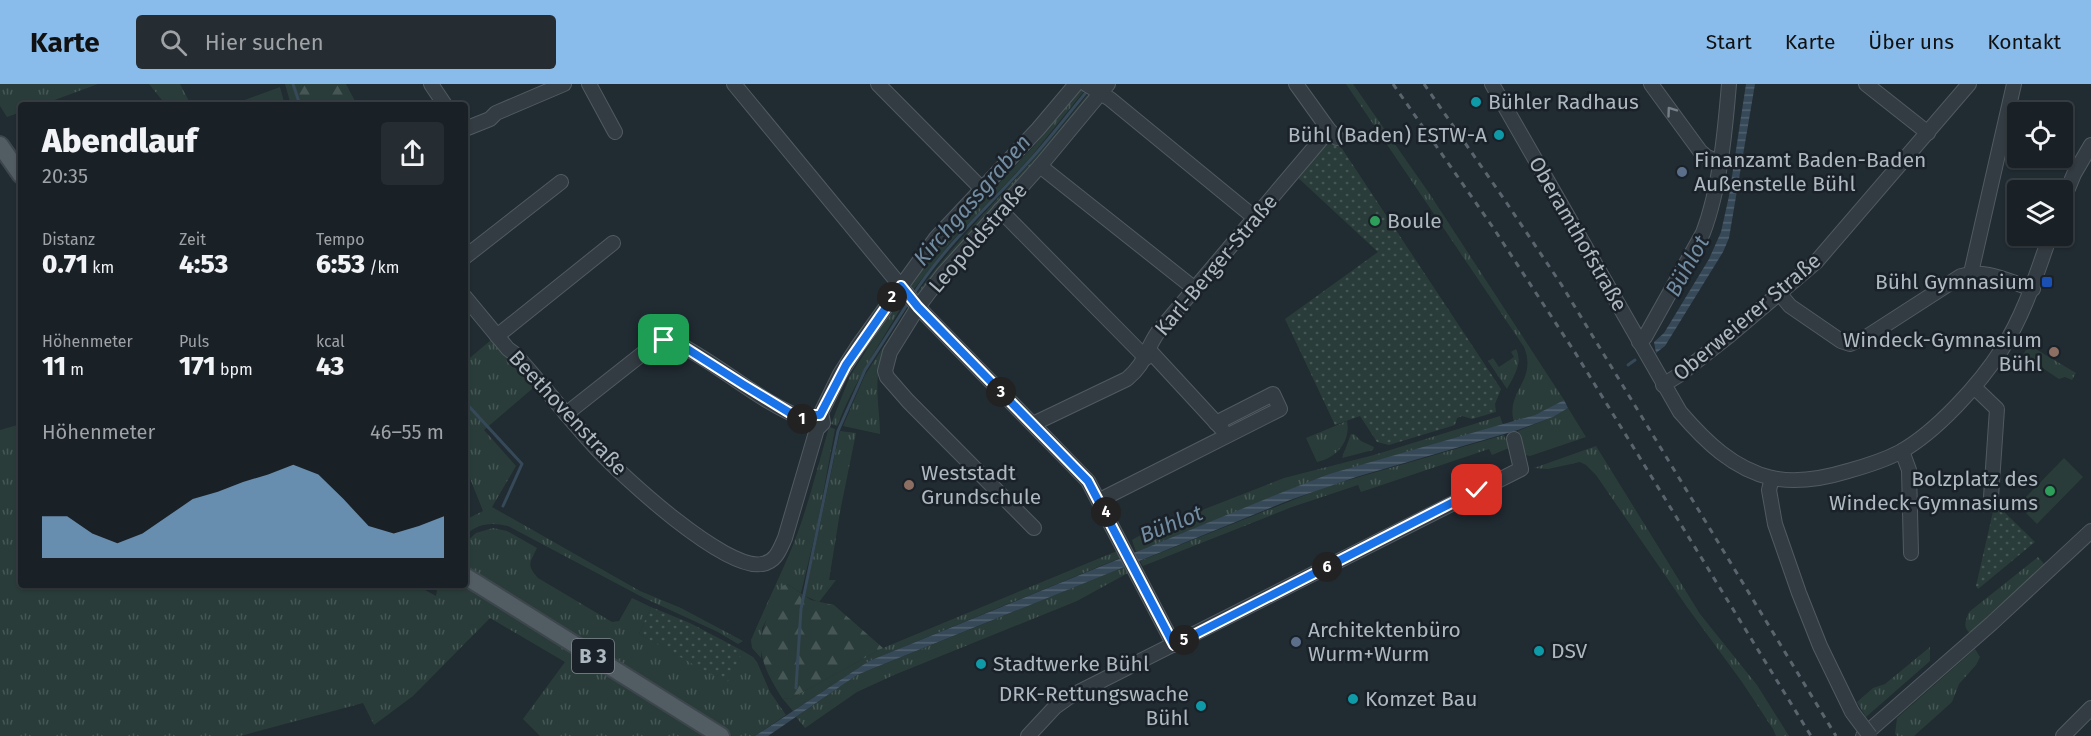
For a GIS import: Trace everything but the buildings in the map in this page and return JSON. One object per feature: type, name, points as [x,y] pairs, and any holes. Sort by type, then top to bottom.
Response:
[{"type":"main road","points":[[0,145],[18,171]]},
{"type":"main road","name":"B 3","points":[[468,578],[721,736]]},
{"type":"street","points":[[431,84],[443,102]]},
{"type":"street","points":[[468,128],[490,119],[496,113],[564,84]]},
{"type":"street","points":[[589,84],[615,132]]},
{"type":"street","points":[[734,84],[917,305],[1088,481],[1100,500],[1174,645]]},
{"type":"street","points":[[878,84],[982,189]]},
{"type":"street","points":[[566,414],[656,343],[672,340],[795,416],[815,422],[846,365],[936,238],[1038,129],[1076,84]]},
{"type":"street","name":"Karl-Berger-Straße","points":[[1033,424],[1126,379],[1136,371],[1158,332],[1255,218],[1334,133],[1296,84]]},
{"type":"street","name":"Oberamthofstraße","points":[[1492,84],[1680,412],[1712,446],[1738,464],[1772,478]]},
{"type":"street","points":[[1651,84],[1700,151],[1719,162]]},
{"type":"street","points":[[1639,342],[1645,337],[1703,233],[1712,206],[1729,84]]},
{"type":"street","points":[[1866,84],[1928,133]]},
{"type":"street","name":"Oberweierer Straße","points":[[1663,385],[1679,375],[1780,294],[1822,256],[1969,84]]},
{"type":"street","points":[[1971,273],[2014,84]]},
{"type":"street","points":[[1098,88],[1255,218]]},
{"type":"street","name":"Leopoldstraße","points":[[1034,528],[887,377],[885,371],[890,352],[917,305],[957,257],[1040,166],[1098,88]]},
{"type":"street","points":[[2072,180],[2091,145]]},
{"type":"street","points":[[1040,166],[1196,289]]},
{"type":"street","points":[[468,255],[561,182]]},
{"type":"street","points":[[1000,210],[1228,435]]},
{"type":"street","points":[[497,336],[613,243]]},
{"type":"street","points":[[1870,736],[1852,712],[1820,646],[1799,593],[1775,524],[1769,490],[1772,478],[1791,480],[1833,476],[1880,461],[1902,451],[1929,431],[1974,387],[2003,347],[2033,290],[2047,246]]},
{"type":"street","points":[[1780,294],[1790,306],[1815,324],[1840,341],[1850,344],[1868,336],[1950,281],[1971,273],[1993,275],[2033,290]]},
{"type":"street","name":"Beethovenstraße","points":[[468,301],[508,349],[515,354],[609,460],[700,539],[721,552],[756,565],[765,564],[774,559],[785,538],[794,514],[815,422]]},
{"type":"street","points":[[1974,387],[1997,409],[1991,497]]},
{"type":"street","points":[[1100,500],[1280,409],[1273,394],[1216,423]]},
{"type":"street","points":[[1028,736],[1055,707],[1070,697],[1521,469],[1514,439]]},
{"type":"street","points":[[1902,451],[1909,470],[1911,553]]},
{"type":"street","points":[[1863,736],[1992,623],[2091,531]]},
{"type":"street","points":[[2063,736],[2091,708]]},
{"type":"green space","points":[[0,84],[98,84],[49,102],[18,102],[18,113],[7,117],[0,106]]},
{"type":"green space","points":[[149,84],[180,84],[189,102],[164,102]]},
{"type":"green space","points":[[285,84],[346,84],[355,102],[290,102]]},
{"type":"green space","points":[[1346,84],[1353,84],[1429,193],[1564,400],[1535,415],[1514,422],[1512,411],[1514,402],[1527,369],[1524,347]]},
{"type":"green space","points":[[280,87],[284,102],[239,102]]},
{"type":"green space","points":[[1081,89],[1084,91],[1029,159],[951,242],[913,290],[910,286],[929,258],[1034,146]]},
{"type":"green space","points":[[1087,95],[1089,97],[1051,146],[920,297],[917,293],[944,259],[1038,154]]},
{"type":"green space","points":[[1326,140],[1337,141],[1501,389],[1495,404],[1496,412],[1472,419],[1462,416],[1457,418],[1455,425],[1389,445],[1377,442],[1360,416],[1335,425],[1285,319],[1378,252],[1295,175]]},
{"type":"green space","points":[[901,301],[903,304],[859,379],[837,426],[831,424],[850,376]]},
{"type":"green space","points":[[908,309],[910,311],[889,343],[880,364],[877,390],[880,434],[843,426],[865,375]]},
{"type":"green space","points":[[491,340],[533,388],[484,430],[516,466],[492,507],[640,591],[681,608],[743,641],[738,644],[718,632],[644,598],[508,526],[496,524],[479,526],[468,534],[468,518],[483,511],[468,476],[468,359]]},
{"type":"green space","points":[[2029,345],[2076,373],[2072,380],[2065,377],[2059,379],[2023,355]]},
{"type":"green space","points":[[1516,349],[1518,364],[1507,389],[1488,361],[1493,358],[1499,367],[1514,357],[1511,352]]},
{"type":"green space","points":[[1568,408],[1586,437],[1530,456],[1525,455],[1518,431],[1553,417]]},
{"type":"green space","points":[[1500,416],[1503,425],[1329,474],[1136,552],[1132,540],[1146,532],[1284,478],[1374,455]]},
{"type":"green space","points":[[1347,421],[1347,436],[1341,448],[1330,457],[1317,462],[1306,438]]},
{"type":"green space","points":[[18,425],[18,588],[421,588],[436,596],[435,588],[468,587],[706,736],[540,736],[523,719],[565,662],[490,618],[413,696],[374,725],[363,703],[240,736],[0,736],[0,430]]},
{"type":"green space","points":[[829,427],[835,429],[817,526],[801,593],[787,584],[762,628],[761,658],[752,648],[751,640],[798,530]]},
{"type":"green space","points":[[840,431],[856,433],[829,580],[836,580],[819,602],[805,596]]},
{"type":"green space","points":[[1351,434],[1374,447],[1373,450],[1342,458]]},
{"type":"green space","points":[[1504,435],[1509,448],[1492,455],[1489,449],[1361,492],[1358,485],[1292,507],[1143,566],[1140,561],[1328,486]]},
{"type":"green space","points":[[1596,446],[1700,614],[1757,685],[1789,736],[1776,736],[1742,682],[1596,475],[1580,462],[1548,469],[1534,468]]},
{"type":"green space","name":"Bolzplatz des Windeck-Gymnasiums","points":[[2064,458],[2083,477],[2037,524],[2018,505]]},
{"type":"green space","points":[[1998,506],[2035,542],[1978,589],[1976,586],[1994,507]]},
{"type":"green space","points":[[493,528],[507,531],[537,548],[530,563],[538,578],[612,622],[619,621],[632,598],[651,607],[639,634],[727,682],[743,651],[757,662],[770,692],[786,715],[755,736],[732,736],[468,570],[468,540],[476,533]]},
{"type":"green space","points":[[1117,551],[1120,558],[869,661],[793,711],[782,698],[790,699],[883,648]]},
{"type":"green space","points":[[2038,557],[2045,565],[1970,633],[1965,626],[1969,612]]},
{"type":"green space","points":[[1124,567],[1128,573],[1077,601],[857,692],[805,728],[796,717],[857,675]]},
{"type":"green space","points":[[787,584],[811,600],[834,605],[883,648],[790,699],[782,698],[765,666],[761,642],[767,618],[782,586]]},
{"type":"green space","points":[[651,607],[690,623],[743,651],[727,683],[639,634]]},
{"type":"green space","points":[[1930,647],[1930,661],[1866,717],[1857,702],[1873,688],[1885,684]]},
{"type":"green space","points":[[1975,649],[1980,657],[1959,684],[1952,702],[1914,736],[1897,736],[1895,734],[1897,718]]},
{"type":"water","points":[[1746,84],[1755,84],[1729,238],[1723,252],[1665,346],[1656,353],[1654,342],[1664,333],[1709,259],[1721,232],[1729,196]]},
{"type":"water","points":[[1564,400],[1568,408],[1553,417],[1518,430],[1356,477],[1290,500],[857,675],[768,736],[755,736],[869,661],[1329,474],[1535,415]]},
{"type":"waterway","points":[[293,84],[299,102]]},
{"type":"waterway","name":"Kirchgassgraben","points":[[913,295],[940,258],[1039,150],[1088,90]]},
{"type":"waterway","name":"Kirchgassgraben","points":[[796,688],[801,609],[838,431],[865,370],[908,303]]},
{"type":"waterway","name":"Bühlot","points":[[1628,365],[1635,360]]},
{"type":"waterway","points":[[468,405],[522,464],[503,506]]},
{"type":"railway","points":[[1393,84],[1492,226],[1576,354],[1811,736]]},
{"type":"railway","points":[[1424,84],[1561,284],[1836,736]]},
{"type":"place","name":"Bühler Radhaus","points":[[1476,102]]},
{"type":"place","name":"Bühl (Baden) ESTW-A","points":[[1499,135]]},
{"type":"place","name":"Finanzamt Baden-Baden Außenstelle Bühl","points":[[1682,172]]},
{"type":"place","name":"Boule","points":[[1375,221]]},
{"type":"place","name":"Bühl Gymnasium","points":[[2047,282]]},
{"type":"place","name":"Windeck-Gymnasium Bühl","points":[[2054,352]]},
{"type":"place","name":"Weststadt Grundschule","points":[[909,485]]},
{"type":"place","name":"Bolzplatz des Windeck-Gymnasiums","points":[[2050,491]]},
{"type":"place","name":"Architektenbüro Wurm+Wurm","points":[[1296,642]]},
{"type":"place","name":"DSV","points":[[1539,651]]},
{"type":"place","name":"Stadtwerke Bühl","points":[[981,664]]},
{"type":"place","name":"Komzet Bau","points":[[1353,699]]},
{"type":"place","name":"DRK-Rettungswache Bühl","points":[[1201,706]]},
{"type":"route","points":[[664,340],[678,343],[795,416],[809,421],[814,415],[820,415],[846,365],[901,286],[918,307],[1088,481],[1100,500],[1174,645],[1477,490]]}]
